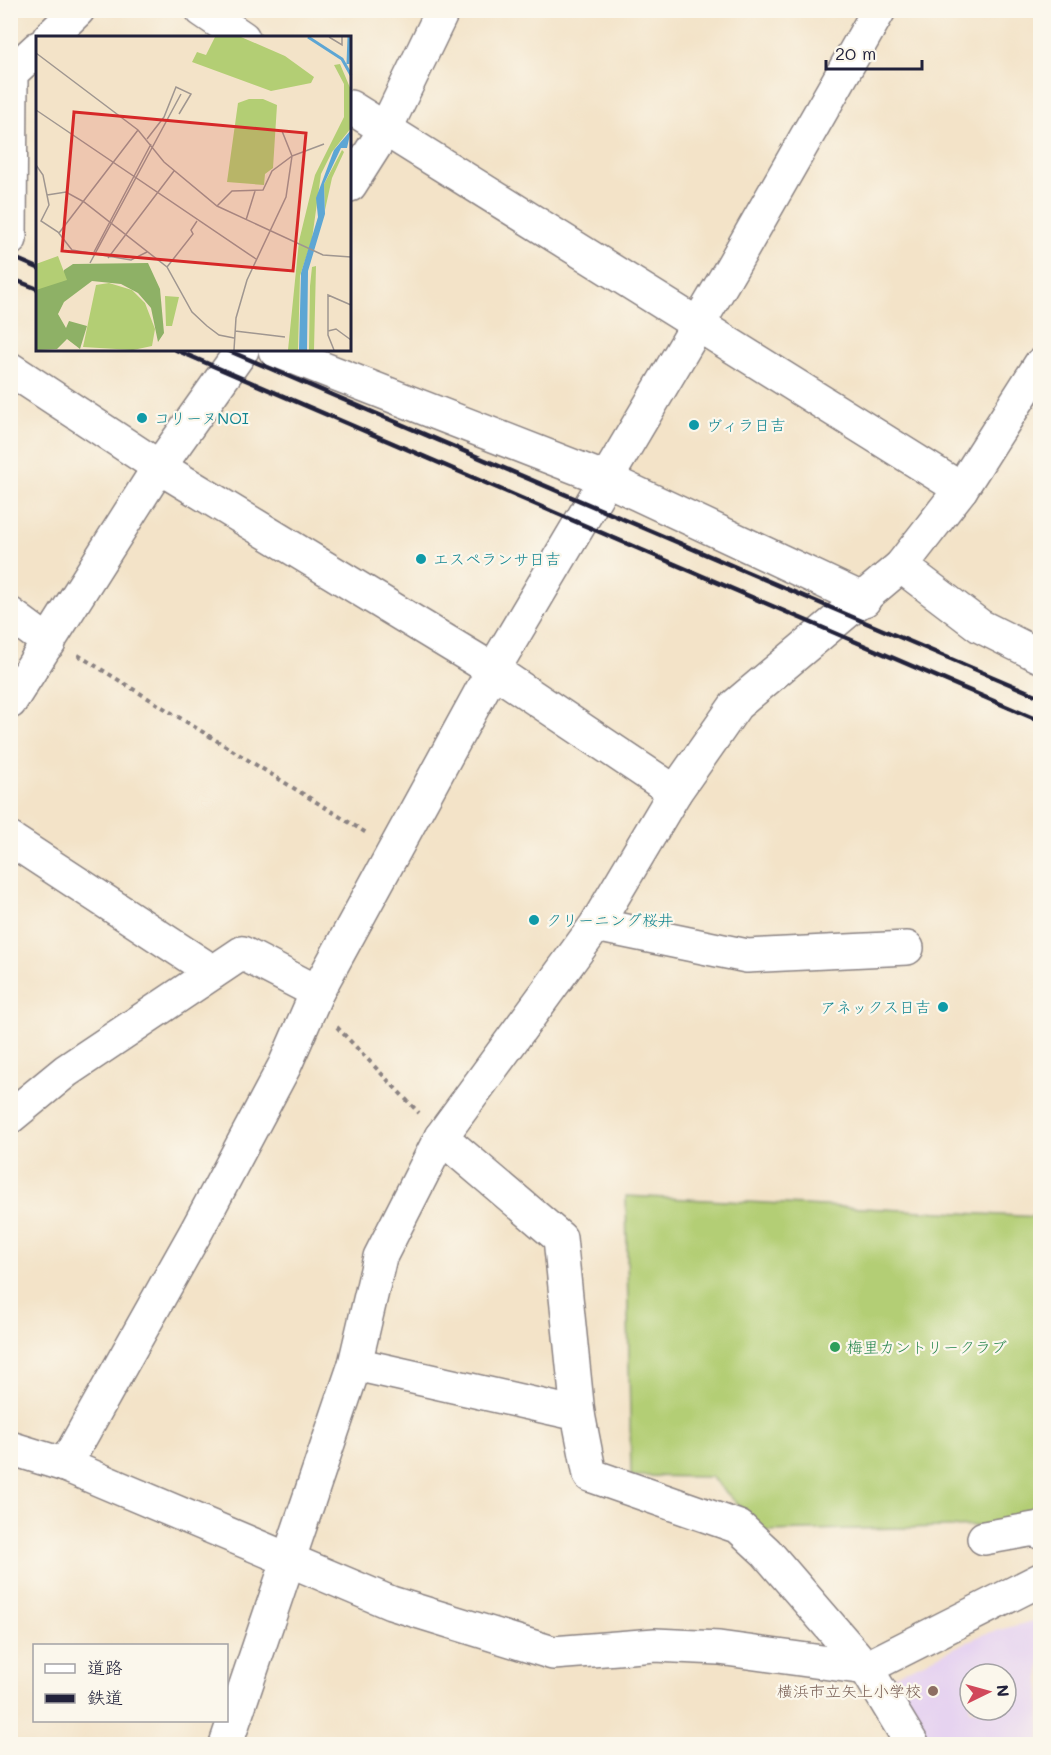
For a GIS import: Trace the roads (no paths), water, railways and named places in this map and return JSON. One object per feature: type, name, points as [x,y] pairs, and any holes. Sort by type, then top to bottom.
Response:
[{"type":"street","points":[[51,36],[78,10]]},
{"type":"street","points":[[202,10],[240,36]]},
{"type":"street","points":[[351,183],[385,130],[443,10]]},
{"type":"street","points":[[65,1465],[197,1230],[285,1065],[315,998],[493,670],[879,10]]},
{"type":"street","points":[[36,50],[11,73],[11,238],[36,248]]},
{"type":"street","points":[[351,108],[961,489]]},
{"type":"street","points":[[10,702],[159,467],[241,351]]},
{"type":"street","points":[[278,351],[606,479],[864,600]]},
{"type":"street","points":[[226,1744],[355,1364],[380,1257],[441,1137],[596,925],[675,792],[736,705],[902,566],[961,489],[1040,368]]},
{"type":"street","points":[[10,369],[159,467],[493,670],[675,792]]},
{"type":"street","points":[[902,566],[981,626],[1041,656]]},
{"type":"street","points":[[10,614],[50,640]]},
{"type":"street","points":[[10,839],[213,972]]},
{"type":"street","points":[[596,925],[747,956],[907,948]]},
{"type":"street","points":[[10,1117],[66,1071],[242,953],[315,998]]},
{"type":"street","points":[[441,1137],[560,1238],[578,1414],[590,1474],[739,1527],[766,1551],[866,1668],[912,1744]]},
{"type":"street","points":[[355,1364],[578,1414]]},
{"type":"street","points":[[10,1448],[65,1465],[391,1603],[553,1653],[655,1645],[719,1648],[866,1668],[1041,1580]]},
{"type":"street","points":[[984,1538],[1040,1528],[1041,1532]]},
{"type":"railway","points":[[10,256],[36,267]]},
{"type":"railway","points":[[10,278],[36,288]]},
{"type":"railway","points":[[178,351],[1040,721]]},
{"type":"railway","points":[[229,351],[1040,697]]},
{"type":"place","name":"コリーヌNOI","points":[[142,418]]},
{"type":"place","name":"ヴィラ日吉","points":[[694,425]]},
{"type":"place","name":"エスペランサ日吉","points":[[421,559]]},
{"type":"place","name":"クリーニング桜井","points":[[534,920]]},
{"type":"place","name":"アネックス日吉","points":[[943,1007]]},
{"type":"place","name":"梅里カントリークラブ","points":[[835,1347]]},
{"type":"place","name":"横浜市立矢上小学校","points":[[933,1691]]}]
